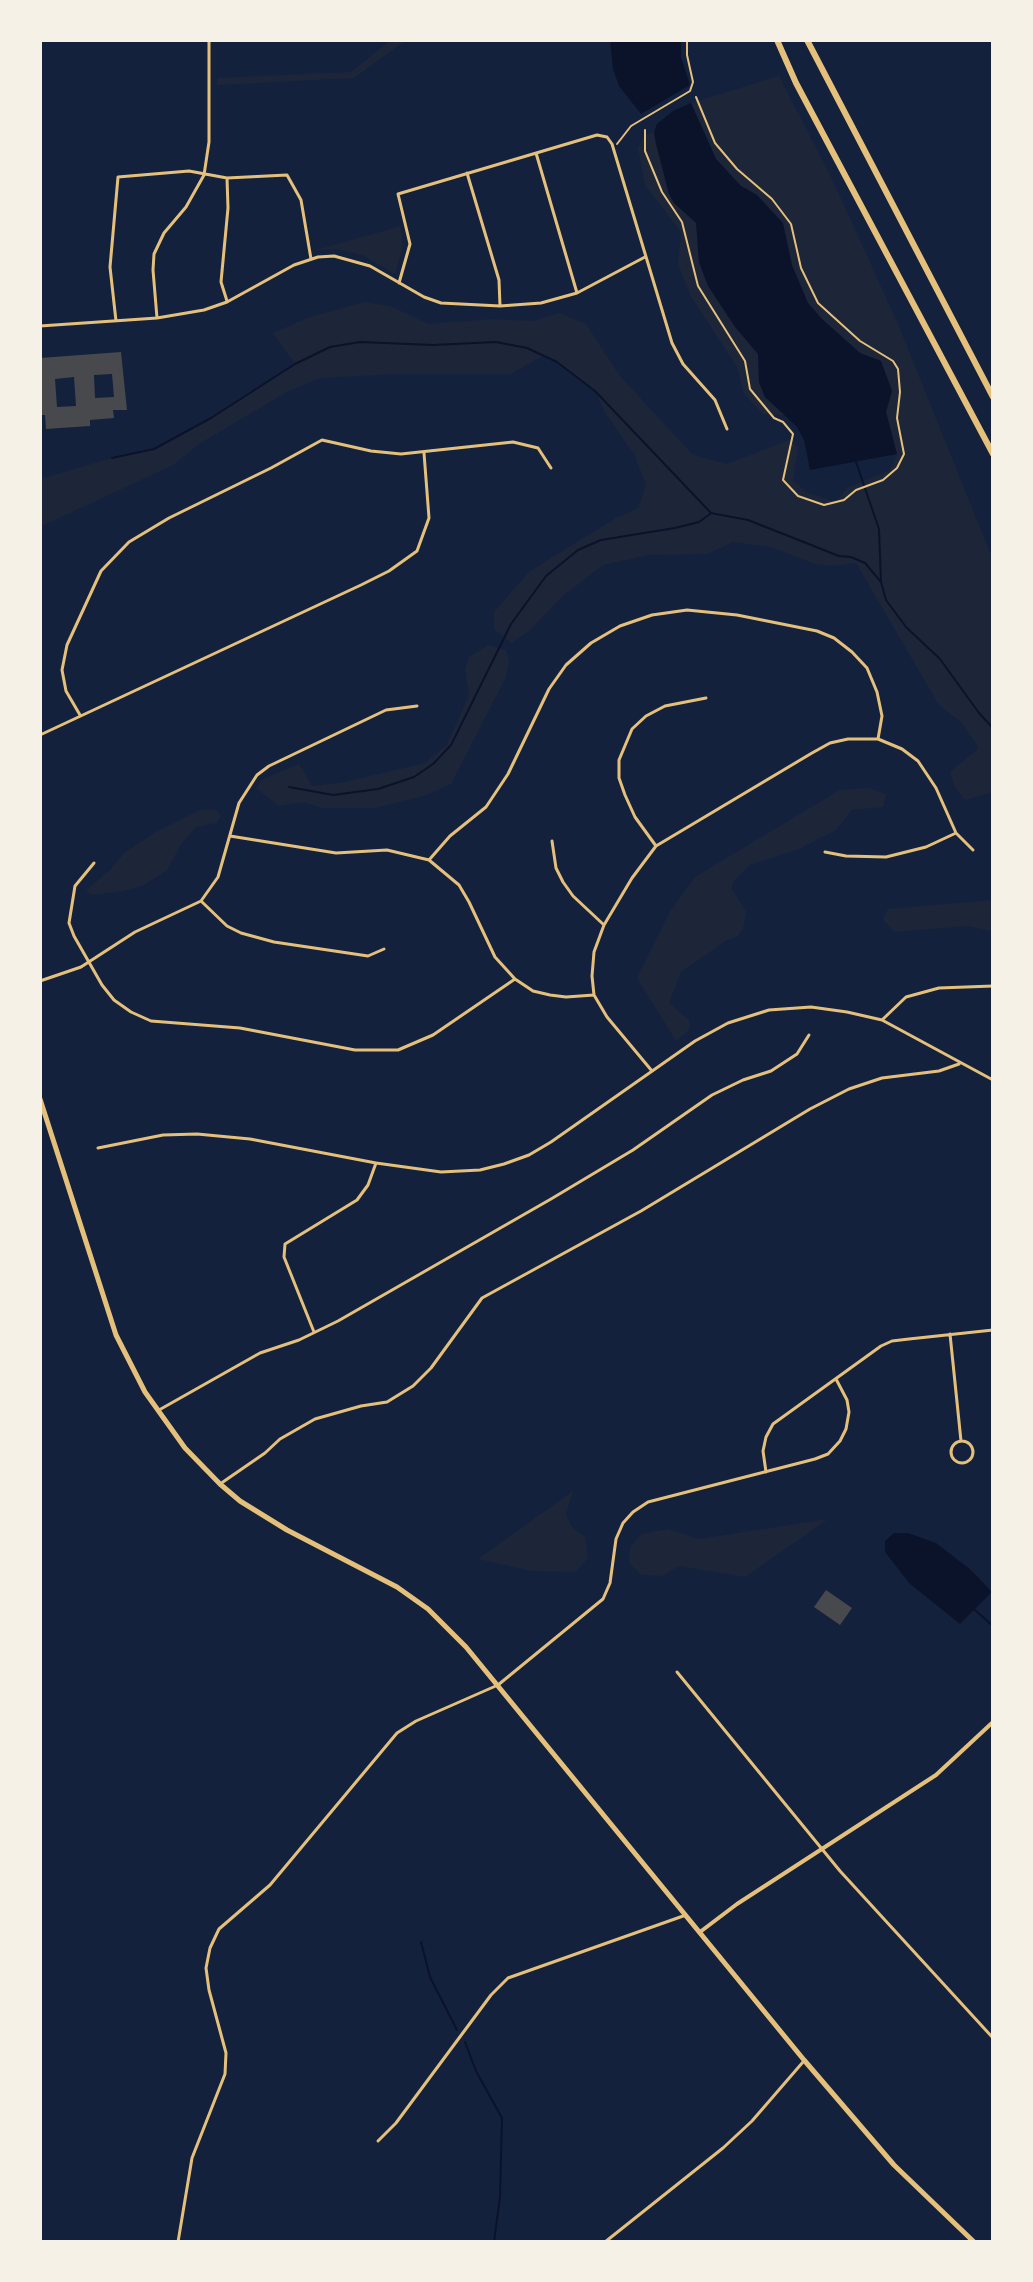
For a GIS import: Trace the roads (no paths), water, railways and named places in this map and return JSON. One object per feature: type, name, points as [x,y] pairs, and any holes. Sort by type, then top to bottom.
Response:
[{"type":"highway","points":[[777,40],[796,83],[993,454]]},
{"type":"highway","points":[[807,40],[993,397]]},
{"type":"main road","points":[[40,1099],[116,1335],[145,1392],[185,1448],[240,1501],[287,1530],[397,1587],[428,1609],[466,1647],[804,2060],[894,2165],[974,2242]]},
{"type":"street","points":[[157,318],[154,254],[164,233],[186,207],[204,175],[209,142],[209,40]]},
{"type":"street","points":[[399,283],[410,244],[398,194],[597,135],[607,137],[613,147],[672,343],[683,364],[715,400],[727,429]]},
{"type":"street","points":[[536,153],[577,293]]},
{"type":"street","points":[[116,321],[110,267],[118,177],[189,171],[227,178],[287,175],[301,200],[311,259]]},
{"type":"street","points":[[467,173],[499,280],[500,306]]},
{"type":"street","points":[[227,178],[228,208],[221,282],[227,302]]},
{"type":"street","points":[[40,326],[157,318],[204,310],[227,302],[294,265],[334,256],[370,266],[441,303],[500,306],[541,303],[577,293],[645,257]]},
{"type":"street","points":[[80,715],[66,691],[62,670],[67,645],[101,571],[129,542],[169,518],[322,440],[401,454],[513,442],[538,448],[551,468]]},
{"type":"street","points":[[40,735],[361,585],[389,571],[417,551],[429,518],[424,453]]},
{"type":"street","points":[[429,860],[450,836],[486,807],[508,774],[549,689],[566,665],[591,643],[620,626],[652,615],[687,610],[737,615],[817,631],[834,638],[867,668],[882,716],[878,739]]},
{"type":"street","points":[[656,846],[635,817],[625,795],[619,778],[619,760],[632,729],[646,716],[665,706],[706,698]]},
{"type":"street","points":[[40,981],[89,963],[135,932],[201,901],[218,877],[239,803],[257,775],[269,766],[386,710],[417,706]]},
{"type":"street","points":[[652,1071],[614,1026],[594,995],[592,976],[594,952],[604,925],[632,878],[656,846],[830,743],[848,739],[878,739],[902,749],[918,761],[936,788],[956,833],[973,850]]},
{"type":"street","points":[[825,852],[886,857],[926,847],[956,833]]},
{"type":"street","points":[[230,836],[336,853],[387,850],[429,860],[459,885],[495,957],[515,979],[533,991],[550,995],[594,995]]},
{"type":"street","points":[[552,841],[556,868],[563,882],[573,896],[604,925]]},
{"type":"street","points":[[94,863],[75,886],[69,923],[89,963],[114,1000],[151,1021],[240,1028],[355,1050],[398,1050],[433,1035],[515,979]]},
{"type":"street","points":[[201,901],[227,926],[274,942],[368,956],[384,949]]},
{"type":"street","points":[[882,1020],[906,997],[939,988],[993,986]]},
{"type":"street","points":[[98,1148],[163,1135],[197,1134],[250,1139],[441,1172],[480,1170],[504,1164],[551,1142],[695,1041],[728,1023],[769,1010],[811,1007],[882,1020],[993,1080]]},
{"type":"street","points":[[159,1410],[260,1353],[338,1321],[606,1167],[712,1095],[771,1071],[797,1054],[809,1035]]},
{"type":"street","points":[[220,1484],[280,1439],[315,1419],[387,1402],[413,1386],[431,1368],[482,1298],[641,1211],[810,1109],[849,1089],[882,1078],[939,1071],[959,1064]]},
{"type":"street","points":[[314,1332],[284,1257],[285,1244],[357,1200],[368,1185],[376,1163]]},
{"type":"street","points":[[766,1472],[763,1451],[773,1424],[892,1341],[993,1330]]},
{"type":"street","points":[[950,1334],[961,1441]]},
{"type":"street","points":[[178,2242],[192,2158],[225,2074],[224,2045],[206,1977],[207,1959],[214,1938],[226,1922],[280,1874],[397,1733],[416,1721],[498,1685],[603,1599],[610,1583],[616,1539],[623,1523],[633,1512],[648,1502],[828,1454],[840,1441],[849,1412],[847,1400],[836,1379]]},
{"type":"street","points":[[961,1441],[970,1445],[973,1451],[971,1458],[962,1463],[955,1460],[951,1451],[961,1441]]},
{"type":"street","points":[[677,1672],[823,1850],[993,2038]]},
{"type":"street","points":[[700,1932],[737,1904],[936,1775],[993,1722]]},
{"type":"street","points":[[378,2141],[396,2123],[491,1995],[508,1978],[686,1915]]},
{"type":"street","points":[[605,2242],[723,2148],[752,2121],[804,2060]]},
{"type":"waterway","points":[[112,458],[154,449],[211,418],[295,364],[330,347],[360,342],[433,345],[496,342],[527,348],[557,362],[595,391],[711,513],[748,520],[839,556],[851,557],[865,563],[881,582]]},
{"type":"waterway","points":[[856,462],[879,529],[881,582],[886,600],[906,627],[940,659],[993,728]]},
{"type":"waterway","points":[[289,787],[333,795],[378,789],[414,777],[433,764],[451,745],[511,624],[546,576],[578,550],[601,540],[675,528],[699,522],[710,514]]},
{"type":"waterway","points":[[975,1610],[993,1626]]},
{"type":"waterway","points":[[421,1942],[430,1977],[457,2030]]},
{"type":"waterway","points":[[465,2042],[476,2071],[502,2118],[500,2197],[494,2242]]}]
